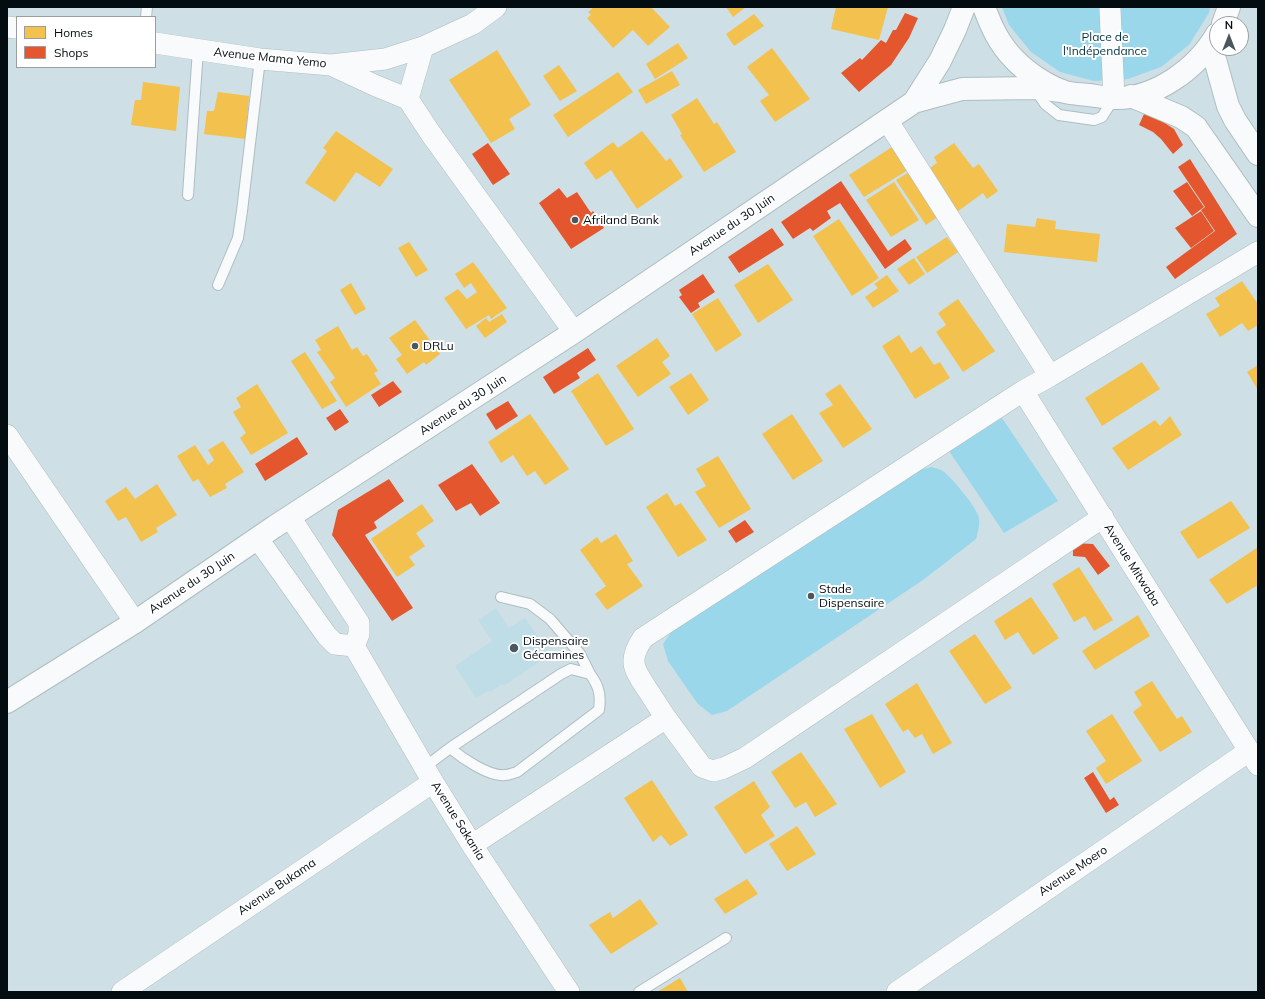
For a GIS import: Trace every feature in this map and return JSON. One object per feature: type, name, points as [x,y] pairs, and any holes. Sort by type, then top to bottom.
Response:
[{"type":"main road","points":[[914,102],[940,61],[964,7]]},
{"type":"main road","points":[[984,7],[995,35],[1014,59],[1037,79],[1065,92]]},
{"type":"main road","points":[[1123,97],[1152,90],[1176,78],[1197,61],[1209,46]]},
{"type":"main road","points":[[1217,56],[1228,106],[1235,120],[1258,154]]},
{"type":"main road","points":[[914,102],[962,89],[1034,88],[1123,97],[1180,117],[1196,127],[1258,216]]},
{"type":"main road","name":"Avenue du 30 Juin","points":[[7,702],[135,622],[290,517],[574,332],[914,102]]},
{"type":"street","name":"Avenue Mama Yemo","points":[[156,43],[260,59],[331,65],[385,59],[423,47],[472,24],[496,7]]},
{"type":"street","points":[[1111,8],[1123,97]]},
{"type":"street","points":[[408,99],[423,47]]},
{"type":"street","points":[[331,65],[408,99],[431,134],[574,332]]},
{"type":"street","points":[[887,120],[1050,376]]},
{"type":"street","points":[[1103,517],[756,751],[724,768],[713,772],[702,767],[635,672],[634,655],[644,638],[1023,391],[1258,252]]},
{"type":"street","name":"Avenue Mitwaba","points":[[1023,391],[1253,758]]},
{"type":"street","points":[[7,435],[135,622]]},
{"type":"street","points":[[258,539],[327,636],[336,644],[354,646],[359,634],[359,623],[290,517]]},
{"type":"street","name":"Avenue Sakania","points":[[354,646],[472,846],[569,992]]},
{"type":"street","points":[[472,846],[666,718]]},
{"type":"street","name":"Avenue Moero","points":[[897,992],[1253,758]]},
{"type":"street","name":"Avenue Bukama","points":[[122,992],[429,774]]},
{"type":"lane","points":[[188,195],[198,49]]},
{"type":"lane","points":[[218,285],[238,238],[260,59]]},
{"type":"lane","points":[[1034,88],[1045,104],[1059,115],[1094,120],[1102,116],[1123,97]]},
{"type":"lane","points":[[450,748],[474,766],[488,772],[504,776],[517,772],[599,710],[601,698],[596,683],[580,654],[550,619],[530,604],[501,597]]},
{"type":"lane","points":[[429,774],[450,748],[561,674],[571,669],[590,674]]},
{"type":"lane","points":[[639,992],[726,938]]},
{"type":"shaded area","name":"Dispensaire Gécamines","points":[[496,608],[509,628],[525,618],[550,654],[504,686],[502,684],[490,692],[489,690],[476,698],[455,666],[492,641],[478,620]]},
{"type":"green space","name":"Place de l'Indépendance","points":[[1002,7],[1210,7],[1209,13],[1189,45],[1161,67],[1128,79],[1094,81],[1060,72],[1031,52],[1009,25]]},
{"type":"green space","points":[[1002,418],[1058,501],[1004,533],[949,451]]},
{"type":"green space","name":"Stade Dispensaire","points":[[931,467],[942,470],[958,486],[977,513],[979,518],[979,528],[976,539],[923,580],[727,711],[712,715],[698,704],[668,661],[663,644],[674,628],[916,471]]},
{"type":"building: Homes","points":[[591,7],[651,7],[670,27],[648,46],[633,30],[613,48],[587,18],[591,15],[588,12],[592,9]]},
{"type":"building: Homes","points":[[726,7],[746,7],[733,17]]},
{"type":"building: Homes","points":[[836,7],[888,7],[879,40],[831,29]]},
{"type":"building: Homes","points":[[754,14],[764,26],[734,46],[726,34]]},
{"type":"building: Homes","points":[[678,43],[688,58],[655,79],[646,64]]},
{"type":"building: Homes","points":[[772,48],[810,99],[775,122],[760,101],[769,95],[747,67]]},
{"type":"building: Homes","points":[[497,50],[531,105],[509,119],[515,129],[491,143],[449,80]]},
{"type":"building: Homes","points":[[559,65],[577,91],[560,101],[543,76]]},
{"type":"building: Homes","points":[[672,71],[680,85],[646,104],[638,90]]},
{"type":"building: Homes","points":[[618,72],[633,92],[568,137],[553,115]]},
{"type":"building: Homes","points":[[143,82],[180,87],[176,131],[131,125],[135,100],[141,100]]},
{"type":"building: Homes","points":[[218,92],[249,96],[246,139],[204,134],[207,111],[214,111]]},
{"type":"building: Homes","points":[[697,98],[714,124],[717,122],[736,152],[704,172],[680,135],[682,134],[671,115]]},
{"type":"building: Homes","points":[[336,131],[393,169],[380,187],[356,172],[335,202],[305,183],[327,151],[323,148]]},
{"type":"building: Homes","points":[[642,131],[666,161],[670,158],[683,177],[637,209],[611,170],[596,180],[584,163],[613,142],[618,148]]},
{"type":"building: Homes","points":[[954,143],[973,168],[979,164],[998,191],[987,199],[983,193],[954,214],[924,172],[937,163],[934,157]]},
{"type":"building: Homes","points":[[892,147],[908,170],[864,197],[849,175]]},
{"type":"building: Homes","points":[[911,171],[939,216],[926,225],[896,180]]},
{"type":"building: Homes","points":[[894,182],[919,220],[891,237],[866,200]]},
{"type":"building: Homes","points":[[1037,218],[1056,221],[1055,229],[1100,234],[1097,262],[1004,252],[1007,224],[1035,227]]},
{"type":"building: Homes","points":[[839,219],[879,278],[852,296],[813,236]]},
{"type":"building: Homes","points":[[947,237],[958,252],[927,273],[916,257]]},
{"type":"building: Homes","points":[[409,242],[428,270],[416,277],[398,248]]},
{"type":"building: Homes","points":[[914,258],[925,274],[909,285],[897,269]]},
{"type":"building: Homes","points":[[473,262],[507,308],[491,319],[489,315],[466,329],[444,298],[458,289],[467,299],[477,292],[471,283],[464,288],[455,274]]},
{"type":"building: Homes","points":[[768,264],[793,300],[758,323],[734,285]]},
{"type":"building: Homes","points":[[887,275],[899,291],[873,308],[865,297],[878,288],[874,284]]},
{"type":"building: Homes","points":[[1242,281],[1258,304],[1258,325],[1248,331],[1242,323],[1220,337],[1206,314],[1220,306],[1215,298]]},
{"type":"building: Homes","points":[[351,283],[366,309],[355,315],[340,290]]},
{"type":"building: Homes","points":[[718,298],[742,335],[716,352],[692,314]]},
{"type":"building: Homes","points":[[958,299],[995,351],[963,372],[936,332],[946,325],[938,313]]},
{"type":"building: Homes","points":[[502,314],[507,322],[485,338],[476,326],[486,318],[489,322]]},
{"type":"building: Homes","name":"DRLu","points":[[415,320],[440,354],[426,365],[424,362],[407,374],[396,359],[402,355],[389,338]]},
{"type":"building: Homes","points":[[338,326],[352,350],[357,347],[363,356],[367,354],[378,371],[374,373],[381,384],[346,407],[330,382],[335,378],[317,352],[321,350],[315,340]]},
{"type":"building: Homes","points":[[899,335],[911,353],[921,346],[934,365],[940,362],[950,378],[915,399],[882,346]]},
{"type":"building: Homes","points":[[657,338],[670,356],[662,362],[671,374],[638,397],[616,366]]},
{"type":"building: Homes","points":[[305,352],[337,401],[322,409],[291,361]]},
{"type":"building: Homes","points":[[1142,362],[1160,389],[1102,426],[1085,398]]},
{"type":"building: Homes","points":[[1258,365],[1258,390],[1247,372]]},
{"type":"building: Homes","points":[[598,373],[634,429],[606,446],[571,391]]},
{"type":"building: Homes","points":[[691,373],[709,400],[688,415],[669,387]]},
{"type":"building: Homes","points":[[257,384],[288,433],[251,455],[240,438],[246,433],[233,412],[241,407],[236,398]]},
{"type":"building: Homes","points":[[840,384],[872,429],[843,448],[819,413],[833,405],[825,394]]},
{"type":"building: Homes","points":[[530,414],[569,469],[545,485],[535,471],[527,476],[513,455],[501,463],[488,442]]},
{"type":"building: Homes","points":[[792,414],[823,461],[793,480],[762,434]]},
{"type":"building: Homes","points":[[1170,416],[1182,435],[1128,470],[1112,448],[1155,420],[1160,426]]},
{"type":"building: Homes","points":[[223,441],[244,472],[225,484],[227,488],[210,497],[198,479],[193,482],[177,456],[195,445],[208,465],[214,460],[208,450]]},
{"type":"building: Homes","points":[[718,456],[751,509],[719,528],[695,492],[706,486],[696,469]]},
{"type":"building: Homes","points":[[157,484],[177,515],[156,528],[158,532],[141,542],[126,517],[118,521],[105,501],[126,487],[135,499]]},
{"type":"building: Homes","points":[[667,493],[675,506],[681,503],[707,540],[678,557],[646,507]]},
{"type":"building: Homes","points":[[1231,501],[1250,528],[1198,559],[1180,532]]},
{"type":"building: Homes","points":[[422,504],[434,521],[416,533],[425,546],[409,557],[415,565],[397,577],[371,539]]},
{"type":"building: Homes","points":[[616,534],[633,561],[627,564],[643,586],[607,610],[595,594],[606,586],[580,550],[597,537],[601,543]]},
{"type":"building: Homes","points":[[1258,547],[1258,585],[1227,604],[1209,580]]},
{"type":"building: Homes","points":[[1079,567],[1113,620],[1094,631],[1085,616],[1074,622],[1052,584]]},
{"type":"building: Homes","points":[[1031,597],[1059,638],[1033,655],[1018,632],[1005,640],[994,621]]},
{"type":"building: Homes","points":[[1138,615],[1150,636],[1095,670],[1082,651]]},
{"type":"building: Homes","points":[[975,634],[1012,688],[985,704],[949,651]]},
{"type":"building: Homes","points":[[1152,681],[1177,719],[1182,716],[1192,732],[1160,752],[1133,712],[1142,705],[1134,692]]},
{"type":"building: Homes","points":[[917,683],[952,743],[933,754],[922,734],[915,738],[908,729],[903,732],[885,704]]},
{"type":"building: Homes","points":[[872,714],[906,772],[880,788],[844,729]]},
{"type":"building: Homes","points":[[1112,714],[1142,761],[1106,784],[1096,768],[1106,761],[1086,731]]},
{"type":"building: Homes","points":[[801,752],[837,804],[815,817],[806,802],[795,808],[771,772]]},
{"type":"building: Homes","points":[[652,780],[688,835],[670,846],[661,835],[653,842],[624,798]]},
{"type":"building: Homes","points":[[754,781],[770,807],[761,815],[775,836],[745,854],[714,807]]},
{"type":"building: Homes","points":[[797,826],[816,854],[787,871],[769,844]]},
{"type":"building: Homes","points":[[747,879],[758,894],[725,914],[714,899]]},
{"type":"building: Homes","points":[[640,899],[658,924],[611,954],[589,925],[610,912],[613,918]]},
{"type":"building: Homes","points":[[680,978],[688,992],[657,992]]},
{"type":"building: Shops","points":[[905,13],[918,18],[909,38],[891,65],[859,92],[841,73],[860,58],[862,60],[881,40],[886,43],[893,30],[896,30]]},
{"type":"building: Shops","points":[[1144,114],[1160,120],[1174,129],[1183,145],[1173,154],[1161,139],[1153,132],[1139,125]]},
{"type":"building: Shops","points":[[488,143],[510,174],[493,185],[472,154]]},
{"type":"building: Shops","points":[[1190,159],[1237,234],[1175,279],[1166,267],[1215,231],[1201,210],[1205,207],[1178,167]]},
{"type":"building: Shops","points":[[841,181],[888,251],[905,239],[912,249],[885,269],[840,203],[827,211],[831,218],[813,231],[810,228],[793,239],[781,222]]},
{"type":"building: Shops","points":[[1187,182],[1204,207],[1192,216],[1173,191]]},
{"type":"building: Shops","name":"Afriland Bank","points":[[559,188],[567,198],[577,192],[591,213],[593,211],[604,228],[571,249],[539,203]]},
{"type":"building: Shops","points":[[1201,211],[1214,231],[1191,248],[1175,228]]},
{"type":"building: Shops","points":[[772,228],[784,245],[739,273],[728,257]]},
{"type":"building: Shops","points":[[703,274],[715,292],[698,303],[700,307],[691,313],[679,297],[682,295],[679,290]]},
{"type":"building: Shops","points":[[588,348],[596,360],[577,373],[580,378],[554,394],[543,377]]},
{"type":"building: Shops","points":[[393,381],[402,392],[379,407],[371,395]]},
{"type":"building: Shops","points":[[508,401],[518,416],[496,430],[486,414]]},
{"type":"building: Shops","points":[[340,409],[349,422],[335,431],[326,418]]},
{"type":"building: Shops","points":[[297,437],[308,454],[265,481],[255,464]]},
{"type":"building: Shops","points":[[472,464],[500,503],[480,516],[471,503],[456,511],[438,485]]},
{"type":"building: Shops","points":[[389,479],[404,501],[374,522],[377,528],[365,535],[413,608],[392,621],[332,535],[338,510]]},
{"type":"building: Shops","points":[[745,520],[754,532],[736,543],[728,531]]},
{"type":"building: Shops","points":[[1073,543],[1093,544],[1110,566],[1098,575],[1085,557],[1073,556]]},
{"type":"building: Shops","points":[[1093,772],[1110,800],[1114,797],[1119,805],[1106,813],[1084,778]]},
{"type":"place","name":"Afriland Bank","points":[[575,220]]},
{"type":"place","name":"DRLu","points":[[415,346]]},
{"type":"place","name":"Stade Dispensaire","points":[[811,596]]},
{"type":"place","name":"Dispensaire Gécamines","points":[[514,648]]}]
